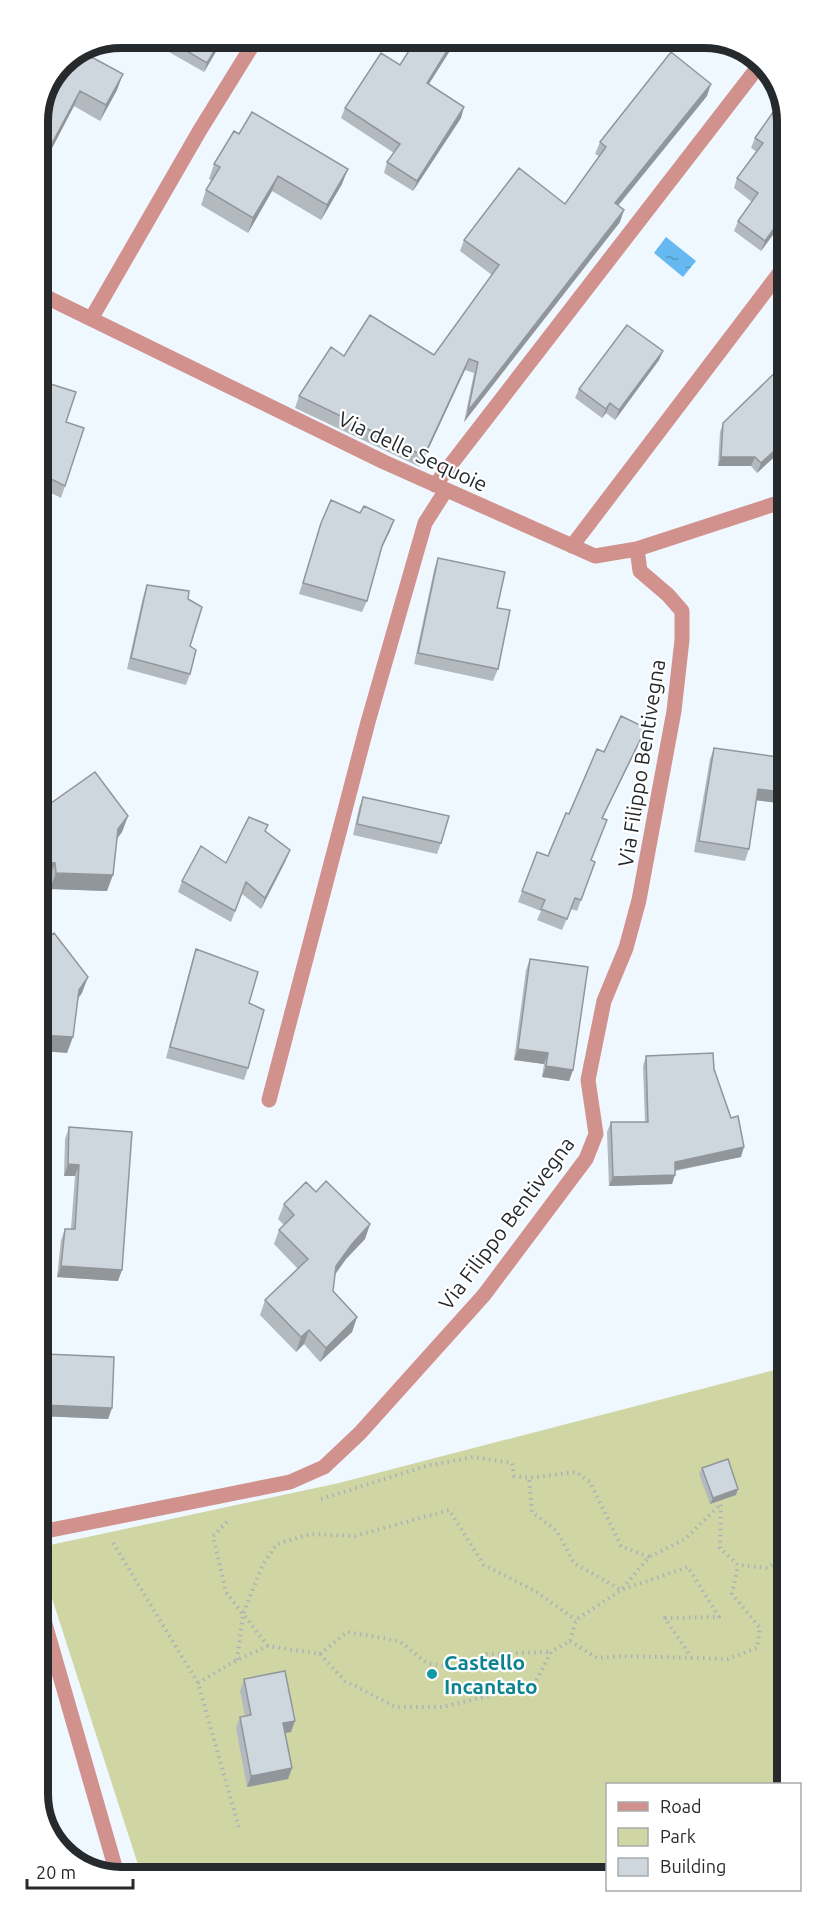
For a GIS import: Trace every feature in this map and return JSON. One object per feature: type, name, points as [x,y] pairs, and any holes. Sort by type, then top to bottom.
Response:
[{"type":"street","points":[[91,319],[200,130],[251,48]]},
{"type":"street","points":[[269,1100],[371,711],[425,522],[441,487],[756,70]]},
{"type":"street","points":[[572,546],[777,276]]},
{"type":"street","name":"Via delle Sequoie","points":[[48,298],[384,462],[595,556],[637,549],[777,503]]},
{"type":"street","name":"Via Filippo Bentivegna","points":[[48,1531],[290,1482],[324,1467],[360,1433],[484,1295],[586,1159],[596,1134],[588,1080],[604,1001],[626,948],[639,900],[674,711],[682,640],[682,611],[668,595],[640,571],[637,549]]},
{"type":"street","points":[[48,1634],[115,1867]]},
{"type":"path","points":[[309,1501],[333,1496],[426,1466],[474,1457],[512,1463],[513,1476],[529,1478],[576,1472],[590,1482],[621,1546],[650,1557]]},
{"type":"path","points":[[529,1478],[532,1512],[557,1531],[573,1563],[621,1590]]},
{"type":"path","points":[[621,1590],[650,1557],[685,1539],[721,1504],[720,1548],[738,1565],[768,1568],[777,1561]]},
{"type":"path","points":[[237,1660],[243,1614],[263,1564],[277,1544],[310,1534],[355,1536],[449,1510],[484,1565],[536,1591],[576,1620]]},
{"type":"path","points":[[229,1519],[213,1536],[226,1592],[268,1646]]},
{"type":"path","points":[[99,1521],[198,1683],[239,1828]]},
{"type":"path","points":[[570,1641],[597,1658],[625,1656],[728,1659],[757,1648],[760,1628],[732,1594],[738,1565]]},
{"type":"path","points":[[320,1654],[347,1632],[399,1641],[427,1663],[458,1668],[487,1653],[551,1652],[570,1641],[576,1620],[621,1590],[688,1567],[719,1617],[665,1618],[691,1657]]},
{"type":"path","points":[[198,1683],[237,1660],[268,1646],[320,1654],[345,1681],[396,1707],[442,1707],[534,1685],[551,1652]]},
{"type":"green space","name":"Castello Incantato","points":[[777,1369],[777,1783],[606,1783],[606,1867],[139,1867],[48,1586],[48,1545],[339,1483]]},
{"type":"water","points":[[666,237],[696,261],[683,277],[654,253]]},
{"type":"building","points":[[182,48],[216,48],[207,63]]},
{"type":"building","points":[[411,48],[449,48],[427,83],[464,107],[417,181],[387,162],[400,144],[345,108],[381,53],[400,65]]},
{"type":"building","points":[[671,52],[711,84],[615,203],[624,210],[468,411],[478,362],[469,359],[424,456],[299,396],[331,347],[344,356],[370,315],[434,355],[499,265],[464,240],[519,168],[565,204],[606,147],[600,142]]},
{"type":"building","points":[[89,56],[123,74],[106,105],[80,91],[48,151],[50,102],[63,77],[73,66]]},
{"type":"building","points":[[776,108],[777,224],[765,241],[738,221],[758,193],[737,178],[763,143],[755,138]]},
{"type":"building","points":[[252,112],[348,169],[327,205],[278,176],[253,218],[206,190],[220,167],[214,164],[234,131],[239,134]]},
{"type":"building","points":[[627,325],[663,351],[619,410],[610,403],[606,409],[579,389]]},
{"type":"building","points":[[777,371],[777,448],[761,463],[755,457],[721,457],[723,423]]},
{"type":"building","points":[[48,383],[76,392],[66,422],[84,428],[65,486],[48,478]]},
{"type":"building","points":[[331,500],[360,513],[364,506],[394,520],[382,546],[367,601],[303,583],[321,523]]},
{"type":"building","points":[[438,558],[505,572],[497,608],[510,610],[498,669],[418,653]]},
{"type":"building","points":[[147,585],[189,591],[188,599],[202,607],[190,646],[196,650],[190,674],[131,658]]},
{"type":"building","points":[[621,716],[646,728],[602,818],[607,820],[591,860],[595,862],[581,900],[575,898],[567,919],[541,909],[545,900],[522,891],[537,852],[548,856],[597,749],[604,752]]},
{"type":"building","points":[[714,748],[777,757],[777,791],[758,789],[749,849],[699,841]]},
{"type":"building","points":[[95,772],[128,816],[118,829],[113,875],[56,873],[55,863],[48,862],[48,805]]},
{"type":"building","points":[[363,797],[449,816],[441,843],[357,824]]},
{"type":"building","points":[[249,817],[268,825],[265,831],[290,850],[265,898],[246,882],[235,911],[182,881],[201,846],[226,863]]},
{"type":"building","points":[[54,933],[88,977],[79,990],[73,1037],[48,1035],[48,938]]},
{"type":"building","points":[[196,949],[258,972],[249,1003],[264,1010],[248,1068],[170,1047]]},
{"type":"building","points":[[530,959],[588,967],[573,1070],[546,1066],[548,1053],[518,1049]]},
{"type":"building","points":[[713,1053],[714,1069],[731,1118],[738,1116],[744,1147],[675,1162],[675,1175],[613,1177],[611,1122],[648,1122],[646,1056]]},
{"type":"building","points":[[69,1127],[132,1132],[122,1270],[61,1266],[65,1229],[75,1229],[79,1165],[68,1164]]},
{"type":"building","points":[[326,1181],[370,1224],[336,1266],[333,1291],[357,1317],[326,1348],[309,1330],[301,1337],[265,1300],[308,1259],[279,1230],[294,1215],[284,1204],[306,1182],[316,1192]]},
{"type":"building","points":[[48,1354],[114,1357],[112,1408],[48,1405]]},
{"type":"building","points":[[728,1459],[738,1489],[713,1498],[702,1468]]},
{"type":"building","points":[[285,1671],[295,1721],[283,1723],[292,1768],[251,1776],[240,1717],[251,1715],[244,1679]]},
{"type":"place","name":"Castello Incantato","points":[[432,1674]]}]
